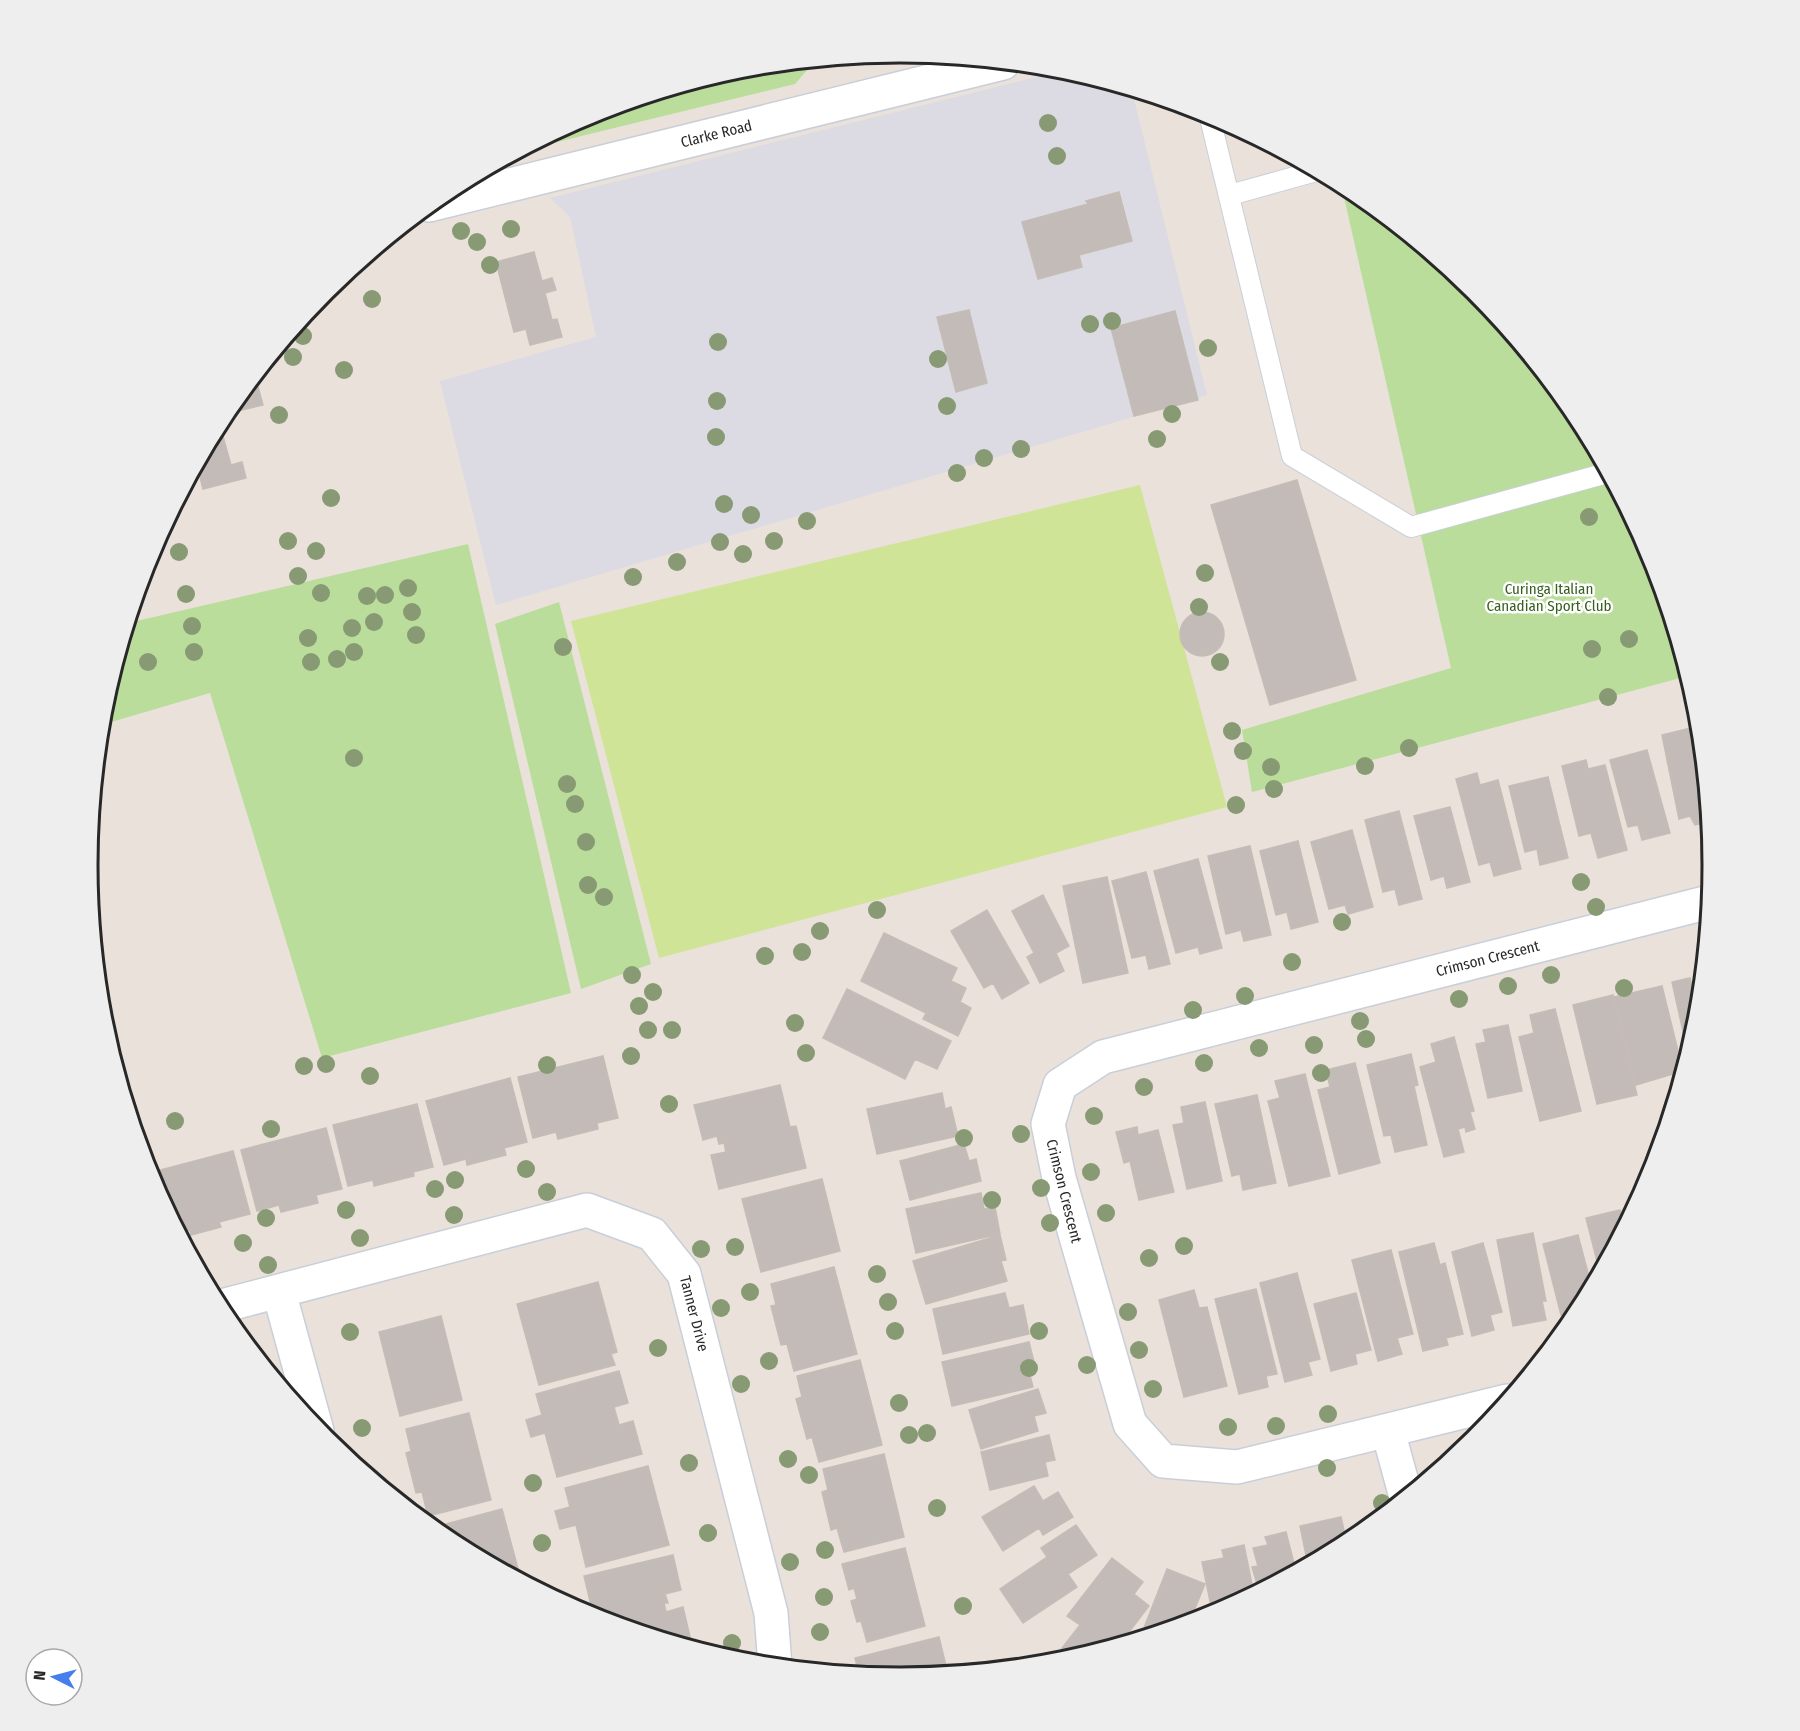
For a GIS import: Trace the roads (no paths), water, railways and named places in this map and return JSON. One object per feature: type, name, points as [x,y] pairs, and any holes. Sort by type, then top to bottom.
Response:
[{"type":"street","name":"Clarke Road","points":[[452,199],[983,68]]},
{"type":"street","name":"Crimson Crescent","points":[[1494,1404],[1237,1467],[1163,1461],[1130,1424],[1059,1178],[1048,1124],[1060,1085],[1103,1057],[1701,904]]},
{"type":"street","name":"Tanner Drive","points":[[229,1304],[587,1210],[652,1234],[684,1274],[771,1613],[774,1658]]},
{"type":"street","points":[[279,1292],[311,1410]]},
{"type":"street","points":[[1388,1431],[1404,1490]]},
{"type":"lane","points":[[1212,126],[1292,456],[1411,527],[1601,475]]},
{"type":"lane","points":[[1230,195],[1306,174]]},
{"type":"park label","name":"Curinga Italian Canadian Sport Club","points":[[1549,598]]}]
